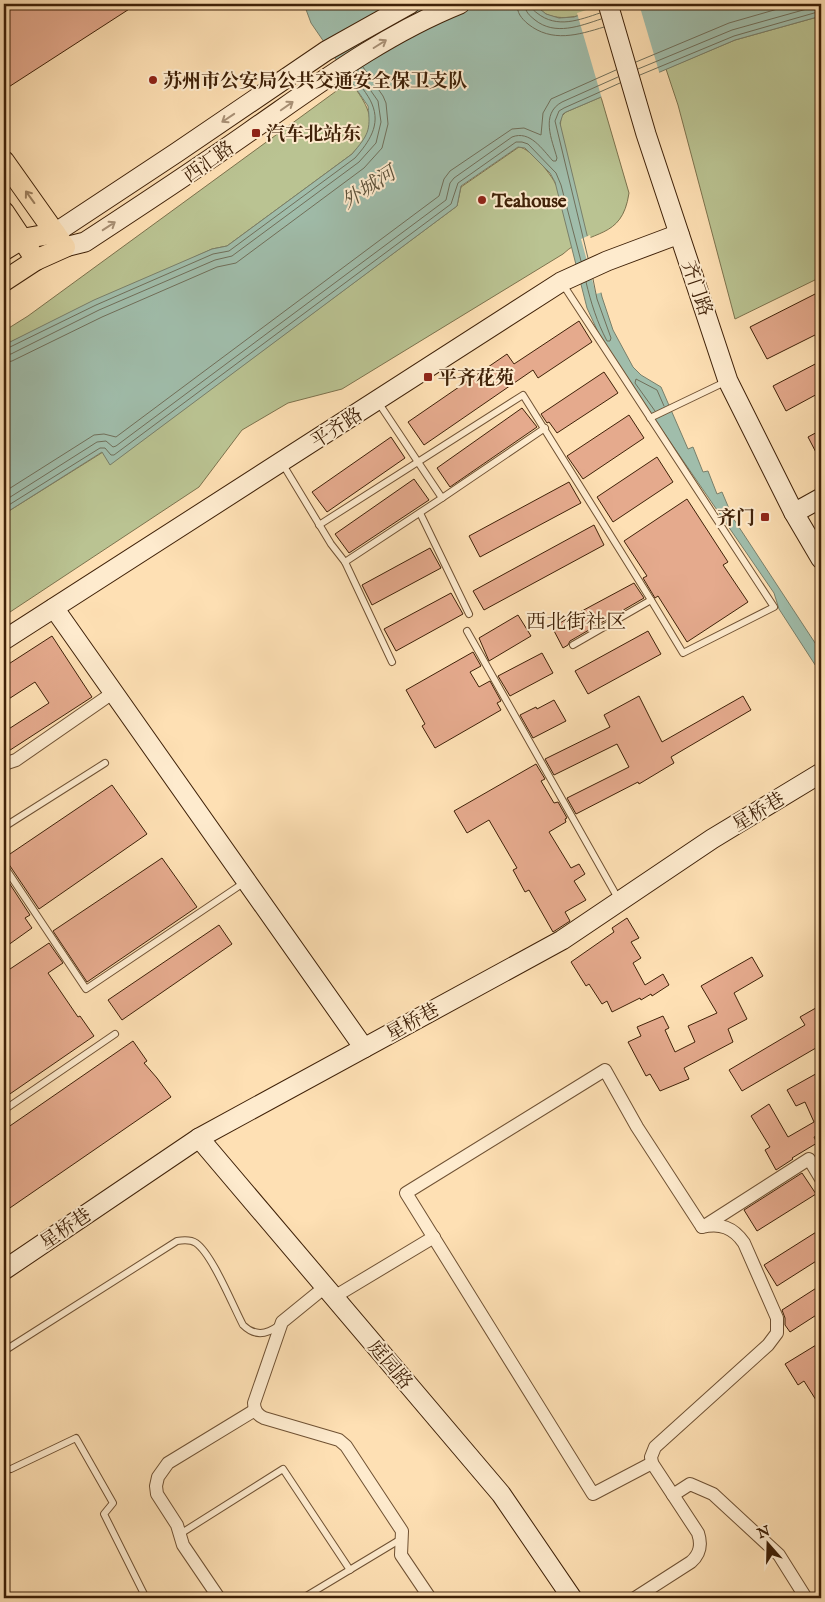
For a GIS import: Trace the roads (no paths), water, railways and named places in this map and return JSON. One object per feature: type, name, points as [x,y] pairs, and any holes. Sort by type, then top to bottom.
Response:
[{"type":"main road","name":"西汇路","points":[[4,280],[36,260],[160,164],[326,51],[410,4]]},
{"type":"main road","name":"西汇路","points":[[4,250],[22,239],[85,242],[182,179],[338,70],[412,25],[460,4]]},
{"type":"main road","name":"齐门路","points":[[608,4],[646,134],[728,381],[794,513],[821,559]]},
{"type":"main road","points":[[4,161],[60,240]]},
{"type":"main road","points":[[4,212],[36,260]]},
{"type":"main road","name":"平齐路","points":[[4,640],[561,282],[607,261],[680,234]]},
{"type":"main road","points":[[794,513],[821,498]]},
{"type":"main road","points":[[54,608],[364,1048]]},
{"type":"main road","name":"星桥巷","points":[[4,1270],[199,1138],[562,940],[712,839],[821,773]]},
{"type":"main road","name":"庭园路","points":[[199,1138],[501,1494],[572,1598]]},
{"type":"street","points":[[4,764],[16,760],[114,692]]},
{"type":"street","points":[[652,1462],[593,1494],[406,1193],[605,1070],[637,1126],[702,1227]]},
{"type":"street","points":[[702,1227],[809,1159],[821,1179]]},
{"type":"street","points":[[635,1598],[691,1562],[699,1552],[700,1539],[698,1533],[652,1462],[651,1457],[654,1447],[768,1345],[776,1333],[777,1318],[744,1242],[730,1229],[721,1225],[702,1227]]},
{"type":"street","points":[[430,1598],[401,1555],[402,1531],[346,1446],[339,1440],[264,1418],[255,1410],[254,1402],[282,1322],[329,1292],[434,1237]]},
{"type":"street","points":[[219,1598],[183,1545],[177,1525],[157,1494],[156,1486],[162,1469],[168,1463],[255,1410]]},
{"type":"street","points":[[673,1495],[690,1484],[713,1494],[779,1556],[806,1598]]},
{"type":"lane","points":[[319,525],[523,395],[683,653],[774,607],[561,282]]},
{"type":"lane","points":[[650,417],[728,381]]},
{"type":"lane","points":[[377,401],[442,498]]},
{"type":"lane","points":[[345,562],[544,428]]},
{"type":"lane","points":[[282,462],[319,525],[345,562],[392,662]]},
{"type":"lane","points":[[420,513],[469,614]]},
{"type":"lane","points":[[573,645],[651,600]]},
{"type":"lane","points":[[467,631],[620,901]]},
{"type":"lane","points":[[4,827],[104,763]]},
{"type":"lane","points":[[4,866],[86,989],[246,881]]},
{"type":"lane","points":[[4,1110],[115,1034]]},
{"type":"lane","points":[[4,1351],[177,1242],[184,1240],[197,1244],[209,1259],[243,1325],[248,1330],[253,1333],[266,1333],[282,1322]]},
{"type":"lane","points":[[11,1469],[76,1438],[113,1503],[104,1514],[146,1598]]},
{"type":"lane","points":[[180,1534],[283,1469],[350,1570]]},
{"type":"lane","points":[[303,1598],[402,1539]]},
{"type":"water","name":"外城河","points":[[304,4],[534,4],[546,14],[559,18],[574,17],[611,4],[821,4],[821,16],[735,40],[566,112],[563,114],[560,123],[602,297],[613,330],[633,367],[641,375],[661,387],[688,449],[693,447],[703,472],[708,471],[717,494],[722,492],[733,518],[821,652],[821,674],[779,609],[774,593],[605,347],[587,308],[555,182],[550,173],[525,148],[518,147],[461,186],[457,206],[110,465],[102,452],[4,514],[4,345],[94,300],[212,249],[227,246],[352,154],[365,137],[369,121],[368,106],[311,23]]},
{"type":"place","name":"苏州市公安局公共交通安全保卫支队","points":[[153,80]]},
{"type":"place","name":"汽车北站东","points":[[256,133]]},
{"type":"place","name":"Teahouse","points":[[482,200]]},
{"type":"place","name":"平齐花苑","points":[[428,377]]},
{"type":"place","name":"齐门","points":[[765,517]]},
{"type":"district","name":"西北街社区","points":[[576,621]]}]
